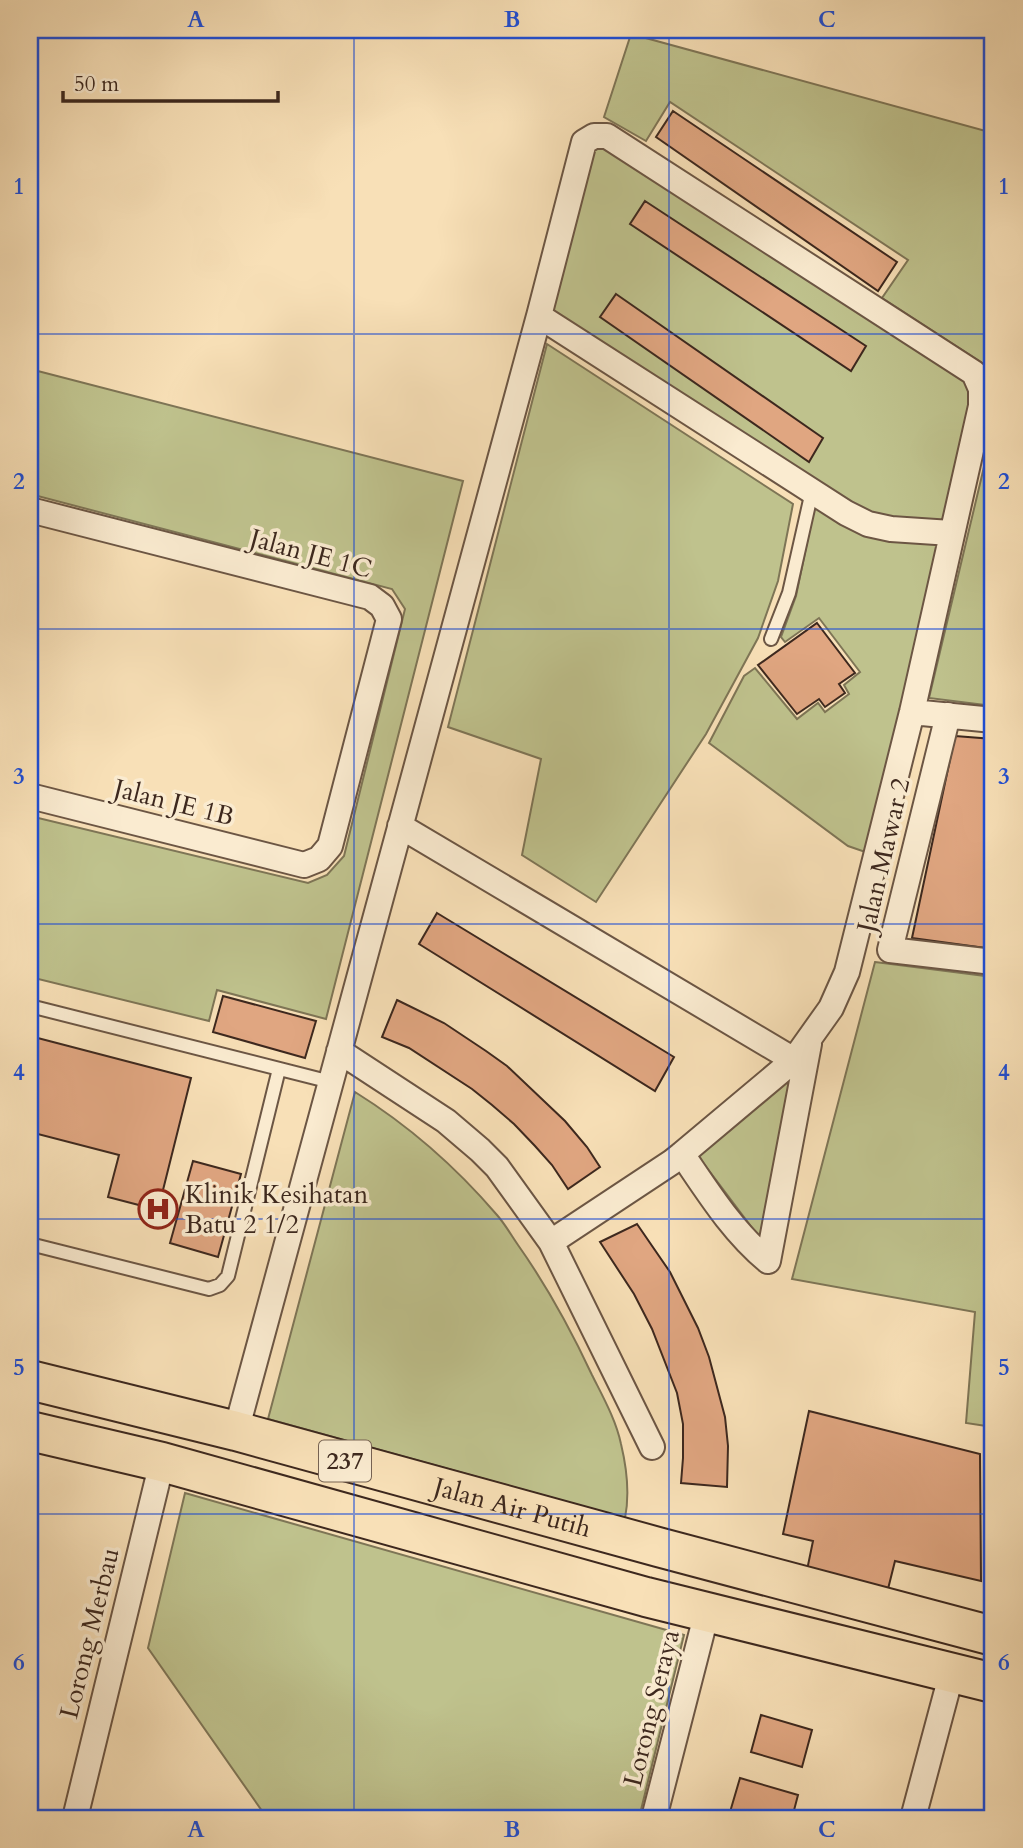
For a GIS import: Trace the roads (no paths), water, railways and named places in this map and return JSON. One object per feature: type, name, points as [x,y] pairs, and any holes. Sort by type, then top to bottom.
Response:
[{"type":"main road","name":"Jalan Air Putih","points":[[30,1380],[236,1431],[993,1636]]},
{"type":"main road","name":"Jalan Air Putih","points":[[30,1431],[162,1462],[646,1597],[993,1683]]},
{"type":"main road","points":[[646,1597],[658,1547]]},
{"type":"street","points":[[236,1431],[584,142],[593,136],[607,136],[974,373],[981,389],[981,406],[912,712],[847,972],[831,1009],[794,1060],[682,1154],[551,1242]]},
{"type":"street","points":[[539,316],[846,513],[868,524],[891,529],[951,533]]},
{"type":"street","name":"Jalan JE 1C","points":[[30,510],[370,597],[382,606],[389,619],[330,846],[319,859],[304,865]]},
{"type":"street","points":[[912,712],[993,720]]},
{"type":"street","name":"Jalan Mawar 2","points":[[948,715],[890,950],[993,962]]},
{"type":"street","name":"Jalan JE 1B","points":[[30,796],[304,865]]},
{"type":"street","points":[[400,826],[794,1060]]},
{"type":"street","points":[[682,1154],[727,1219],[752,1248],[768,1261],[810,1038]]},
{"type":"street","points":[[339,1051],[446,1121],[497,1167],[551,1242],[652,1447]]},
{"type":"street","name":"Lorong Merbau","points":[[75,1818],[162,1462]]},
{"type":"street","name":"Lorong Seraya","points":[[654,1818],[707,1612]]},
{"type":"street","points":[[913,1818],[952,1672]]},
{"type":"lane","points":[[771,639],[789,593],[812,491]]},
{"type":"lane","points":[[30,1006],[331,1082]]},
{"type":"lane","points":[[30,1244],[209,1289],[220,1286],[228,1276],[279,1069]]},
{"type":"place","name":"Klinik Kesihatan Batu 2 1/2","points":[[158,1209]]}]
